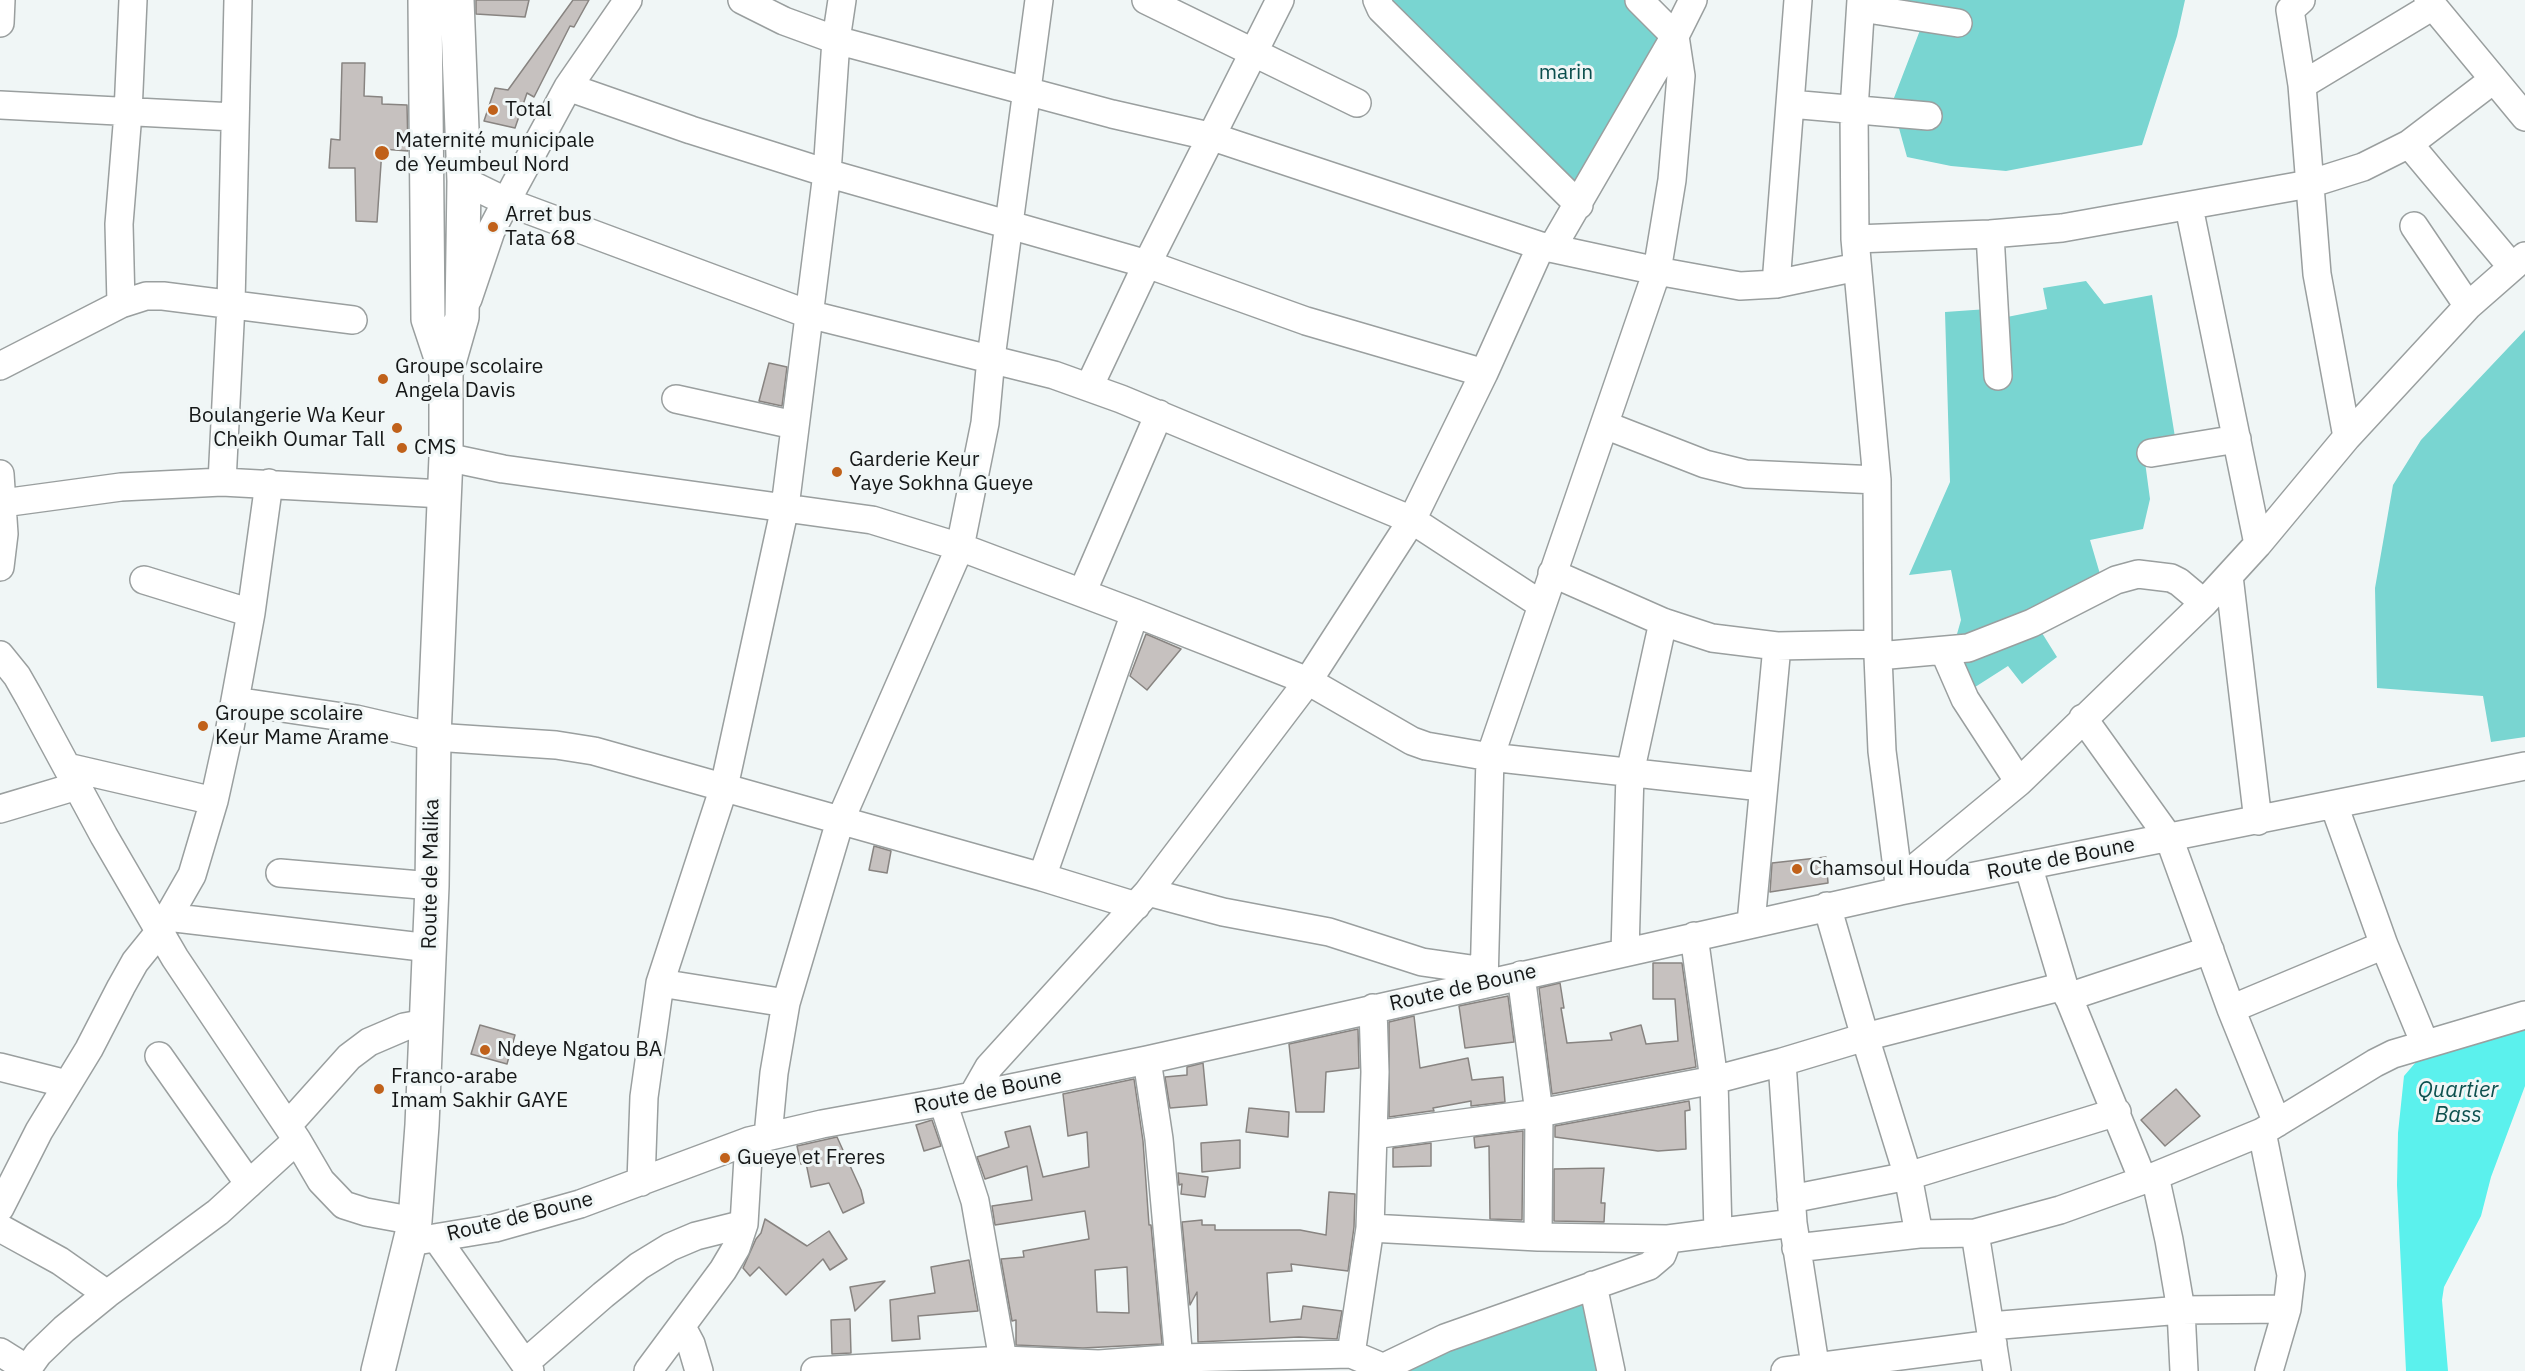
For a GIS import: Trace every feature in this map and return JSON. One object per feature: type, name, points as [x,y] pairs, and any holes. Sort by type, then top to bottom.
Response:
[{"type":"main road","name":"Route de Malika","points":[[378,1371],[421,1234],[432,886],[434,737],[446,458],[446,373],[462,317],[464,181],[457,0]]},
{"type":"main road","name":"Route de Malika","points":[[421,4],[428,319],[446,373]]},
{"type":"main road","points":[[421,4],[457,37]]},
{"type":"street","points":[[0,23],[1,0]]},
{"type":"street","points":[[121,304],[119,224],[134,0]]},
{"type":"street","points":[[222,482],[231,304],[238,0]]},
{"type":"street","points":[[462,317],[491,231],[568,87],[628,0]]},
{"type":"street","points":[[742,0],[784,21],[836,40],[1112,114],[1213,136],[1547,247],[1740,286],[1776,284],[1857,267]]},
{"type":"street","points":[[641,1182],[644,1096],[660,983],[724,787],[784,507],[827,173],[836,40],[842,0]]},
{"type":"street","points":[[648,1371],[723,1270],[736,1248],[744,1224],[758,1139],[774,1073],[786,1003],[840,821],[960,547],[982,442],[991,358],[1039,0]]},
{"type":"street","points":[[1146,0],[1357,103]]},
{"type":"street","points":[[1089,387],[1147,264],[1280,0]]},
{"type":"street","points":[[1377,0],[1381,9],[1579,205]]},
{"type":"street","points":[[235,701],[356,719],[434,737],[556,745],[640,763],[1042,877],[1142,899],[1329,932],[1411,959],[1485,977],[1490,757],[1657,271],[1672,180],[1681,76],[1676,36],[1639,0]]},
{"type":"street","points":[[973,1095],[989,1067],[1142,899],[1308,681],[1412,520],[1547,247],[1579,205],[1676,36],[1693,0]]},
{"type":"street","points":[[1776,284],[1798,0]]},
{"type":"street","points":[[2301,0],[2290,10],[2301,85],[2317,274],[2347,437]]},
{"type":"street","points":[[2301,85],[2430,3],[2525,117]]},
{"type":"street","points":[[1899,886],[1884,784],[1878,650],[1876,480],[1855,239],[1854,110],[1861,4],[1958,23]]},
{"type":"street","points":[[1855,239],[1989,234],[2062,228],[2309,184],[2363,167],[2409,144],[2493,80]]},
{"type":"street","points":[[568,87],[691,130],[827,173],[1147,264],[1306,321],[1484,373]]},
{"type":"street","points":[[1790,104],[1928,116]]},
{"type":"street","points":[[0,105],[234,117]]},
{"type":"street","points":[[1899,886],[2019,782],[2204,603],[2258,544],[2347,437],[2468,306],[2518,261],[2409,144]]},
{"type":"street","points":[[464,181],[507,202],[808,314],[1054,375],[1159,414],[1412,520],[1542,605]]},
{"type":"street","points":[[2189,207],[2258,544]]},
{"type":"street","points":[[2414,226],[2468,306]]},
{"type":"street","points":[[1989,234],[1998,376]]},
{"type":"street","points":[[0,366],[121,304],[146,296],[163,296],[353,320]]},
{"type":"street","points":[[676,399],[794,425]]},
{"type":"street","points":[[1082,592],[1159,414]]},
{"type":"street","points":[[1605,425],[1705,464],[1746,474],[1876,480]]},
{"type":"street","points":[[2151,453],[2237,439]]},
{"type":"street","points":[[446,458],[503,469],[872,520],[960,547],[1082,592],[1308,681],[1412,741],[1426,746],[1490,757],[1762,787]]},
{"type":"street","points":[[0,474],[4,534],[0,567]]},
{"type":"street","points":[[3,503],[121,487],[222,482],[443,494]]},
{"type":"street","points":[[0,1208],[39,1131],[89,1049],[135,962],[163,924],[192,875],[214,801],[235,701],[251,613],[269,483]]},
{"type":"street","points":[[1552,573],[1663,622],[1712,638],[1778,646],[1944,651],[1968,648],[2060,610],[2116,580],[2138,573],[2170,578],[2179,582],[2204,603]]},
{"type":"street","points":[[2229,576],[2258,821]]},
{"type":"street","points":[[144,580],[251,613]]},
{"type":"street","points":[[1042,877],[1135,613]]},
{"type":"street","points":[[1625,952],[1630,773],[1663,622]]},
{"type":"street","points":[[1751,923],[1762,787],[1778,646]]},
{"type":"street","points":[[1944,651],[1965,699],[2019,782]]},
{"type":"street","points":[[0,655],[17,676],[72,776],[163,924],[208,1010],[292,1132],[321,1181],[344,1205],[421,1234],[528,1367],[603,1295],[639,1266],[670,1247],[696,1236],[744,1224]]},
{"type":"street","points":[[2083,718],[2169,838],[2231,1009],[2269,1128],[2291,1275],[2287,1309],[2269,1371]]},
{"type":"street","name":"Route de Boune","points":[[421,1234],[495,1228],[580,1204],[758,1139],[1147,1060],[1373,1008],[1485,977],[1521,975],[1827,906],[1899,886],[2028,865],[2258,821],[2525,766]]},
{"type":"street","points":[[0,809],[72,776],[214,801]]},
{"type":"street","points":[[2334,805],[2384,945],[2425,1044]]},
{"type":"street","points":[[2028,865],[2066,991],[2117,1112],[2149,1178],[2169,1240],[2181,1310],[2184,1371]]},
{"type":"street","points":[[280,873],[432,886]]},
{"type":"street","points":[[1827,906],[1864,1037],[1908,1176],[1919,1234]]},
{"type":"street","points":[[163,924],[430,948]]},
{"type":"street","points":[[1694,936],[1714,1080],[1718,1233]]},
{"type":"street","points":[[2231,1009],[2384,945]]},
{"type":"street","points":[[1373,1135],[1539,1113],[1714,1080],[1864,1037],[2066,991],[2210,950]]},
{"type":"street","points":[[1521,975],[1539,1113],[1538,1237]]},
{"type":"street","points":[[660,983],[786,1003]]},
{"type":"street","points":[[1351,1354],[1370,1228],[1375,1072],[1373,1008]]},
{"type":"street","points":[[1370,1228],[1538,1237],[1668,1239],[1794,1223],[1919,1234],[1975,1233],[2060,1210],[2149,1178],[2269,1128],[2376,1062],[2425,1044],[2525,1015]]},
{"type":"street","points":[[0,1352],[27,1370],[51,1341],[107,1294],[198,1228],[249,1184],[349,1057],[369,1042],[404,1027],[426,1023]]},
{"type":"street","points":[[159,1056],[249,1184]]},
{"type":"street","points":[[1147,1060],[1159,1139],[1179,1364]]},
{"type":"street","points":[[1782,1062],[1794,1223],[1816,1369]]},
{"type":"street","points":[[0,1067],[67,1084]]},
{"type":"street","points":[[943,1102],[975,1201],[992,1284],[1003,1360]]},
{"type":"street","points":[[1794,1223],[1908,1176],[2117,1112]]},
{"type":"street","points":[[0,1228],[60,1261],[107,1294]]},
{"type":"street","points":[[1975,1233],[1997,1371]]},
{"type":"street","points":[[814,1371],[1003,1360],[1098,1367],[1351,1354],[1379,1369],[1445,1338],[1649,1266],[1662,1255],[1668,1239]]},
{"type":"street","points":[[1593,1285],[1611,1371]]},
{"type":"street","points":[[1785,1371],[1816,1369],[1992,1335],[2181,1310],[2287,1309]]},
{"type":"street","points":[[682,1327],[692,1344],[699,1371]]},
{"type":"green space","name":"marin","points":[[1389,0],[1635,0],[1668,32],[1586,196]]},
{"type":"green space","points":[[1875,0],[2185,0],[2177,36],[2142,145],[2006,171],[1951,166],[1907,157],[1892,103],[1927,12]]},
{"type":"green space","points":[[2086,281],[2104,304],[2152,295],[2175,437],[2143,447],[2150,499],[2143,529],[2090,540],[2100,574],[2101,594],[2042,633],[2057,657],[2022,684],[2008,666],[1972,689],[1951,655],[1961,620],[1951,570],[1909,575],[1950,482],[1945,312],[2002,308],[2002,318],[2047,309],[2043,288]]},
{"type":"green space","points":[[2525,330],[2525,737],[2491,742],[2483,696],[2377,688],[2375,588],[2393,485],[2421,440]]},
{"type":"green space","points":[[1589,1300],[1601,1371],[1401,1371],[1410,1366]]},
{"type":"water","name":"Quartier Bass","points":[[2525,1026],[2525,1086],[2491,1177],[2481,1216],[2444,1287],[2442,1300],[2448,1371],[2406,1371],[2397,1185],[2398,1133],[2404,1076],[2416,1062],[2450,1043]]},
{"type":"building","points":[[476,0],[529,0],[525,17],[476,14]]},
{"type":"building","points":[[573,0],[589,0],[574,27],[570,26],[534,97],[527,93],[515,128],[484,121],[495,88],[508,90]]},
{"type":"building","points":[[342,63],[365,63],[364,96],[382,97],[382,104],[407,105],[408,151],[382,149],[377,222],[356,221],[355,168],[329,168],[331,139],[340,140]]},
{"type":"building","points":[[769,363],[787,367],[782,406],[759,401]]},
{"type":"building","points":[[1146,634],[1181,649],[1147,690],[1130,676]]},
{"type":"building","points":[[874,846],[891,851],[887,873],[869,870]]},
{"type":"building","points":[[1826,857],[1828,883],[1770,892],[1772,863]]},
{"type":"building","points":[[1653,963],[1682,963],[1696,1067],[1552,1094],[1539,988],[1560,983],[1564,1008],[1561,1008],[1567,1043],[1612,1040],[1610,1033],[1641,1025],[1646,1044],[1678,1041],[1675,999],[1653,999]]},
{"type":"building","points":[[1508,996],[1514,1042],[1465,1048],[1459,1006]]},
{"type":"building","points":[[1414,1016],[1420,1068],[1468,1058],[1472,1080],[1503,1077],[1505,1102],[1471,1106],[1471,1101],[1433,1108],[1434,1111],[1389,1117],[1389,1022]]},
{"type":"building","points":[[480,1025],[515,1035],[507,1064],[471,1054]]},
{"type":"building","points":[[1358,1029],[1359,1068],[1326,1072],[1324,1112],[1296,1112],[1289,1044]]},
{"type":"building","points":[[1203,1063],[1207,1105],[1170,1108],[1165,1077],[1187,1075],[1187,1067]]},
{"type":"building","points":[[1134,1079],[1143,1141],[1149,1225],[1151,1225],[1162,1344],[1083,1348],[1016,1345],[1016,1320],[1012,1321],[1001,1259],[1024,1257],[1023,1251],[1089,1239],[1085,1211],[995,1225],[992,1206],[1032,1200],[1027,1166],[985,1179],[977,1157],[1009,1147],[1005,1132],[1030,1126],[1043,1177],[1089,1167],[1087,1132],[1068,1136],[1063,1094]],"holes":[[[1127,1267],[1129,1313],[1097,1312],[1095,1270]]]},
{"type":"building","points":[[2176,1089],[2200,1116],[2165,1146],[2141,1120]]},
{"type":"building","points":[[1689,1101],[1690,1110],[1685,1111],[1686,1149],[1658,1151],[1555,1137],[1555,1126]]},
{"type":"building","points":[[1249,1108],[1289,1112],[1288,1137],[1246,1132]]},
{"type":"building","points":[[932,1120],[941,1146],[924,1151],[916,1125]]},
{"type":"building","points":[[1523,1131],[1522,1220],[1490,1219],[1489,1146],[1475,1148],[1474,1137]]},
{"type":"building","points":[[837,1137],[861,1190],[864,1203],[843,1213],[829,1183],[811,1187],[806,1163],[801,1164],[797,1146]]},
{"type":"building","points":[[1240,1140],[1240,1168],[1202,1172],[1201,1143]]},
{"type":"building","points":[[1431,1143],[1431,1166],[1393,1167],[1393,1148]]},
{"type":"building","points":[[1604,1168],[1601,1203],[1605,1203],[1604,1222],[1554,1221],[1554,1169]]},
{"type":"building","points":[[1178,1173],[1208,1177],[1205,1197],[1181,1194],[1182,1184],[1179,1185]]},
{"type":"building","points":[[1329,1192],[1355,1194],[1354,1227],[1348,1271],[1291,1264],[1292,1271],[1267,1273],[1270,1322],[1301,1319],[1303,1306],[1342,1311],[1337,1339],[1299,1337],[1198,1342],[1197,1292],[1190,1305],[1182,1222],[1202,1220],[1202,1225],[1215,1225],[1215,1230],[1300,1230],[1326,1235]]},
{"type":"building","points":[[765,1219],[807,1246],[829,1231],[847,1259],[830,1270],[823,1259],[786,1295],[759,1267],[750,1276],[743,1268],[761,1233]]},
{"type":"building","points":[[969,1260],[978,1311],[918,1316],[920,1339],[892,1341],[890,1300],[935,1293],[931,1267]]},
{"type":"building","points":[[885,1281],[855,1311],[850,1287]]},
{"type":"building","points":[[850,1319],[851,1353],[832,1354],[831,1320]]},
{"type":"place","name":"Total","points":[[493,110]]},
{"type":"place","name":"Maternité municipale de Yeumbeul Nord","points":[[382,153]]},
{"type":"place","name":"Arret bus Tata 68","points":[[493,227]]},
{"type":"place","name":"Groupe scolaire Angela Davis","points":[[383,379]]},
{"type":"place","name":"Boulangerie Wa Keur Cheikh Oumar Tall","points":[[397,428]]},
{"type":"place","name":"CMS","points":[[402,448]]},
{"type":"place","name":"Garderie Keur Yaye Sokhna Gueye","points":[[837,472]]},
{"type":"place","name":"Groupe scolaire Keur Mame Arame","points":[[203,726]]},
{"type":"place","name":"Chamsoul Houda","points":[[1797,869]]},
{"type":"place","name":"Ndeye Ngatou BA","points":[[485,1050]]},
{"type":"place","name":"Franco-arabe Imam Sakhir GAYE","points":[[379,1089]]},
{"type":"place","name":"Gueye et Freres","points":[[725,1158]]}]
